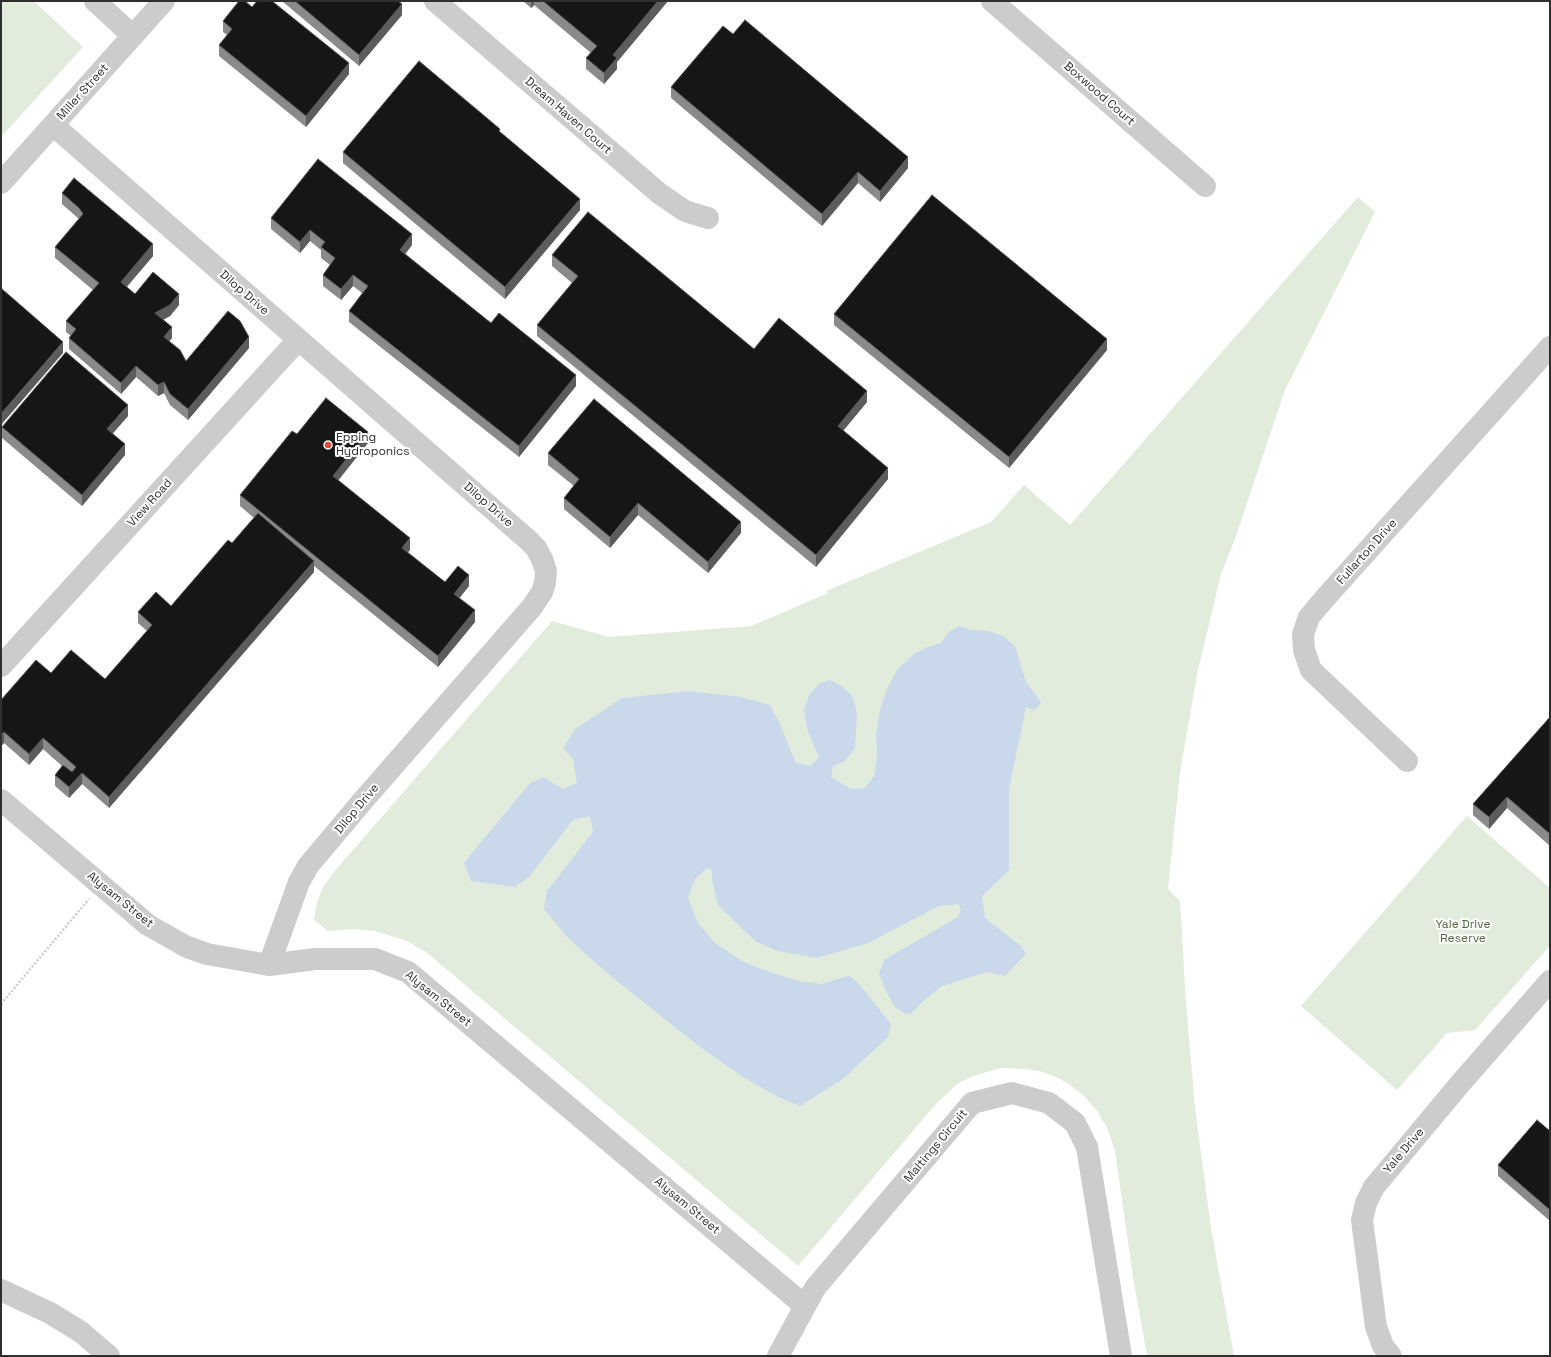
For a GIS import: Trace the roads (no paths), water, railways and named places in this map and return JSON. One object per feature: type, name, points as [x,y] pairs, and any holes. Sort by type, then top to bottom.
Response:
[{"type":"street","points":[[94,1],[133,36]]},
{"type":"street","name":"Miller Street","points":[[1,183],[164,1]]},
{"type":"street","name":"Dream Haven Court","points":[[435,1],[660,194],[685,211],[708,218]]},
{"type":"street","name":"Boxwood Court","points":[[992,1],[1205,186]]},
{"type":"street","name":"Dilop Drive","points":[[53,125],[528,540],[536,548],[546,571],[546,583],[532,607],[360,804],[308,866],[299,882],[269,965]]},
{"type":"street","name":"View Road","points":[[1,666],[298,340]]},
{"type":"street","name":"Fullarton Drive","points":[[1407,761],[1311,670],[1304,650],[1303,634],[1309,617],[1326,597],[1550,347]]},
{"type":"street","name":"Alysam Street","points":[[1,800],[148,925],[187,946],[207,954],[269,965],[315,960],[375,959],[408,972],[806,1306]]},
{"type":"street","name":"Yale Drive","points":[[1391,1356],[1383,1346],[1376,1327],[1362,1220],[1366,1203],[1374,1187],[1459,1085],[1550,982]]},
{"type":"street","name":"Maltings Circuit","points":[[778,1356],[815,1288],[972,1103],[1012,1093],[1049,1103],[1075,1123],[1087,1147],[1121,1356]]},
{"type":"street","points":[[1,1290],[50,1313],[81,1332],[109,1356]]},
{"type":"water","points":[[959,626],[971,630],[989,631],[1003,636],[1015,646],[1026,682],[1041,702],[1038,707],[1033,710],[1026,707],[1009,789],[1009,870],[982,896],[985,918],[1021,946],[1026,954],[1005,976],[987,972],[942,986],[922,1002],[912,1013],[906,1014],[895,1007],[885,989],[879,974],[884,960],[958,917],[961,909],[958,904],[939,906],[868,943],[817,958],[777,951],[755,941],[718,905],[712,880],[712,870],[707,868],[695,879],[688,897],[698,923],[715,943],[742,961],[769,972],[800,981],[822,984],[850,976],[859,984],[891,1024],[888,1037],[843,1079],[800,1106],[778,1097],[743,1077],[700,1047],[607,973],[567,937],[544,909],[547,891],[593,832],[590,816],[573,820],[529,877],[515,887],[471,881],[464,863],[530,783],[543,777],[563,789],[577,783],[573,759],[563,748],[575,729],[622,698],[688,691],[741,697],[770,705],[779,722],[796,763],[811,766],[819,757],[808,732],[804,711],[809,695],[820,683],[830,680],[842,686],[853,697],[857,714],[855,748],[845,761],[833,766],[831,777],[851,789],[865,788],[874,776],[877,756],[876,733],[880,710],[887,689],[897,670],[914,654],[927,647],[941,643],[949,632]]},
{"type":"place","name":"Epping Hydroponics","points":[[328,445]]},
{"type":"park label","name":"Yale Drive Reserve","points":[[1463,932]]}]
